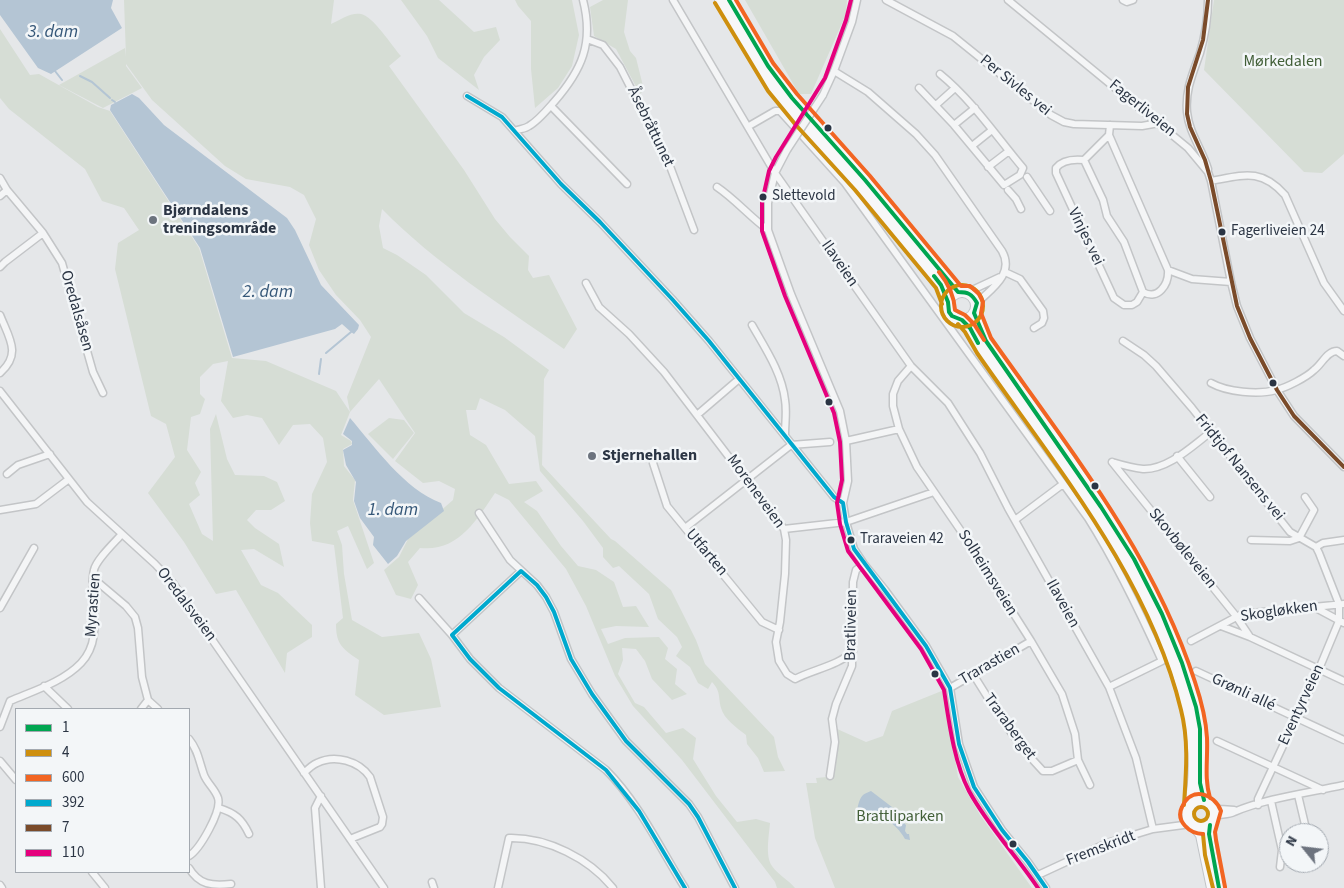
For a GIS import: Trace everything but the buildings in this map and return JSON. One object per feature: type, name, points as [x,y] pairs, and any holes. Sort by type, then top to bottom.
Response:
[{"type":"main road","points":[[720,0],[773,87],[800,120],[860,186],[941,285],[952,316],[962,320],[970,328],[1117,547],[1143,594],[1178,676],[1191,725],[1194,772],[1191,818],[1201,835],[1212,888]]},
{"type":"main road","points":[[729,0],[768,66],[792,98],[963,292],[974,297],[975,308],[986,341],[1109,518],[1134,558],[1173,641],[1196,708],[1202,751],[1200,790],[1213,816],[1209,834],[1219,888]]},
{"type":"main road","points":[[948,302],[952,295],[963,292]]},
{"type":"main road","points":[[962,320],[969,318],[975,308]]},
{"type":"main road","points":[[1191,818],[1198,800],[1204,800]]},
{"type":"main road","points":[[1191,818],[1203,828],[1213,816]]},
{"type":"street","points":[[515,132],[530,126],[551,106],[568,86],[579,68],[587,39],[585,8],[582,0]]},
{"type":"street","name":"Ilaveien","points":[[673,0],[775,173],[911,366],[948,403],[980,453],[1109,687],[1136,758],[1153,829]]},
{"type":"street","points":[[857,0],[852,22],[823,95],[787,150],[775,173],[768,203],[768,230],[790,294],[840,411],[846,441],[848,481],[843,503],[846,522],[854,549],[926,646],[950,688],[959,744],[974,787],[1002,830],[1046,888]]},
{"type":"street","name":"Per Sivles vei","points":[[886,0],[953,36],[1056,118],[1068,123],[1142,126],[1159,123]]},
{"type":"street","name":"Fagerliveien","points":[[1008,0],[1159,123],[1188,148],[1208,172],[1237,306],[1250,338],[1277,390],[1294,416],[1344,467]]},
{"type":"street","points":[[1123,0],[1127,2],[1132,0]]},
{"type":"street","points":[[1208,0],[1205,32],[1190,80],[1186,100],[1190,127],[1205,160],[1208,172]]},
{"type":"street","name":"Åsebråttunet","points":[[587,39],[602,45],[620,67],[668,161],[694,230]]},
{"type":"street","points":[[834,71],[868,92],[916,134],[935,155],[1002,251],[1007,264],[1004,274],[975,308]]},
{"type":"street","points":[[919,88],[954,125],[1004,184],[1020,175],[1023,168],[974,108],[940,74]]},
{"type":"street","points":[[936,105],[955,88]]},
{"type":"street","points":[[467,96],[502,117],[561,184],[600,222],[672,299],[829,491],[843,503]]},
{"type":"street","points":[[551,106],[627,184]]},
{"type":"street","points":[[954,125],[974,108]]},
{"type":"street","points":[[749,126],[775,111],[780,111],[845,183],[1063,484],[1111,554],[1162,661],[1109,687]]},
{"type":"street","points":[[1110,125],[1109,135],[1168,270],[1192,279],[1231,282]]},
{"type":"street","points":[[972,146],[992,130]]},
{"type":"street","points":[[1084,160],[1109,135]]},
{"type":"street","points":[[988,167],[1009,152]]},
{"type":"street","name":"Vinjes vei","points":[[1143,292],[1137,302],[1132,305],[1124,305],[1114,298],[1089,240],[1068,201],[1056,173],[1056,168],[1059,164],[1084,160],[1103,200],[1107,216],[1124,242],[1143,292],[1151,295],[1160,292],[1168,278],[1168,270]]},
{"type":"street","points":[[1211,181],[1246,174],[1275,184],[1286,195],[1324,283],[1344,311]]},
{"type":"street","points":[[1027,177],[1050,211]]},
{"type":"street","name":"Oredalsåsen","points":[[0,178],[7,190],[43,233],[62,263],[93,372],[103,393]]},
{"type":"street","points":[[717,187],[768,230]]},
{"type":"street","points":[[0,196],[7,190]]},
{"type":"street","points":[[1008,190],[1022,209]]},
{"type":"street","points":[[0,267],[43,233]]},
{"type":"street","points":[[963,292],[1004,274],[1020,279],[1043,311],[1044,318],[1042,323],[1034,328]]},
{"type":"street","name":"Moreneveien","points":[[586,283],[599,307],[629,334],[664,372],[784,529],[786,563],[776,642],[779,661],[787,674],[795,679],[842,660],[853,651]]},
{"type":"street","points":[[0,315],[13,348],[13,356],[10,362],[0,373]]},
{"type":"street","points":[[752,325],[776,368],[782,387],[785,399],[785,435]]},
{"type":"street","name":"Fridtjof Nansens vei","points":[[1123,341],[1144,355],[1156,366],[1290,532],[1316,547]]},
{"type":"street","points":[[1211,383],[1239,391],[1277,390],[1313,371],[1330,353],[1336,351],[1344,356]]},
{"type":"street","name":"Solheimsveien","points":[[911,366],[898,381],[893,394],[893,406],[899,429],[917,467],[963,534],[1031,641],[1062,694],[1075,734],[1078,760],[1090,785]]},
{"type":"street","points":[[697,415],[739,379]]},
{"type":"street","name":"Oredalsveien","points":[[0,391],[87,502],[173,583],[384,888]]},
{"type":"street","points":[[846,441],[899,429]]},
{"type":"street","points":[[1210,497],[1177,456],[1211,432]]},
{"type":"street","points":[[685,528],[791,445],[830,442]]},
{"type":"street","points":[[7,474],[20,464],[50,454]]},
{"type":"street","name":"Skovbøleveien","points":[[1177,456],[1164,464],[1143,469],[1112,462],[1236,616],[1250,637]]},
{"type":"street","name":"Utfarten","points":[[653,463],[667,506],[762,622],[778,630]]},
{"type":"street","points":[[0,510],[36,504],[69,479]]},
{"type":"street","points":[[1016,520],[1063,484]]},
{"type":"street","points":[[829,491],[845,493]]},
{"type":"street","points":[[784,529],[846,522],[934,492]]},
{"type":"street","points":[[1251,540],[1290,541],[1299,538],[1314,510],[1305,497]]},
{"type":"street","points":[[479,513],[505,553],[537,585],[546,597],[554,612],[571,659],[592,694],[626,741],[688,804],[698,817],[734,888]]},
{"type":"street","name":"Myrastien","points":[[0,728],[10,701],[44,686],[73,670],[82,662],[94,635],[92,586],[94,571],[122,534]]},
{"type":"street","points":[[1341,604],[1316,547],[1322,543],[1344,540]]},
{"type":"street","points":[[0,608],[34,548]]},
{"type":"street","name":"Bratliveien","points":[[830,776],[835,742],[832,719],[836,704],[852,666],[853,582],[856,570],[864,564]]},
{"type":"street","points":[[452,635],[521,571]]},
{"type":"street","points":[[94,579],[126,606],[135,617],[138,628],[142,677],[148,700],[157,708]]},
{"type":"street","points":[[419,598],[452,635],[470,659],[500,688],[606,770],[618,782],[630,797],[685,888]]},
{"type":"street","name":"Skogløkken","points":[[1191,641],[1222,626],[1236,616],[1269,610],[1341,604]]},
{"type":"street","name":"Eventyrveien","points":[[1258,805],[1258,799],[1342,622],[1341,604]]},
{"type":"street","points":[[1313,606],[1342,622]]},
{"type":"street","points":[[1222,626],[1344,681]]},
{"type":"street","name":"Trarastien","points":[[950,688],[1031,641]]},
{"type":"street","name":"Grønli allé","points":[[1196,671],[1344,740]]},
{"type":"street","name":"Traraberget","points":[[973,674],[1007,727],[1043,771],[1052,771],[1078,760]]},
{"type":"street","points":[[44,686],[67,708]]},
{"type":"street","points":[[142,708],[148,700]]},
{"type":"street","points":[[190,740],[199,754],[205,778],[217,795],[219,808],[201,843],[190,855]]},
{"type":"street","points":[[1217,740],[1323,790]]},
{"type":"street","points":[[304,773],[315,764],[333,759],[356,764],[370,777],[383,817],[382,824],[380,827],[350,839]]},
{"type":"street","points":[[0,762],[15,779]]},
{"type":"street","points":[[1213,816],[1344,785]]},
{"type":"street","points":[[1298,795],[1305,823]]},
{"type":"street","points":[[321,796],[315,808],[321,888]]},
{"type":"street","points":[[1271,801],[1279,837]]},
{"type":"street","points":[[219,808],[241,819],[249,834]]},
{"type":"street","name":"Fremskridt","points":[[1038,875],[1108,843],[1191,818]]},
{"type":"street","points":[[498,888],[509,838],[538,842],[558,849],[585,862],[603,876],[613,888]]},
{"type":"street","points":[[190,870],[194,877],[209,885],[231,884]]},
{"type":"street","points":[[93,873],[105,888]]},
{"type":"green space","points":[[124,0],[334,0],[331,24],[353,14],[366,16],[377,26],[401,56],[389,66],[464,170],[495,219],[529,256],[528,270],[533,278],[549,275],[577,329],[564,349],[447,266],[424,248],[382,209],[379,226],[383,248],[397,255],[426,275],[464,313],[504,337],[549,370],[544,379],[542,465],[611,539],[671,590],[696,640],[705,664],[774,737],[778,757],[785,771],[764,772],[758,758],[747,744],[746,735],[725,716],[715,685],[712,682],[708,689],[698,683],[690,667],[676,656],[682,647],[677,637],[658,619],[649,594],[619,566],[613,568],[603,557],[603,548],[583,521],[540,471],[535,436],[505,410],[480,398],[476,410],[466,410],[470,435],[486,445],[509,484],[536,481],[543,491],[524,502],[537,511],[561,546],[578,566],[596,570],[614,582],[623,607],[636,606],[649,627],[616,626],[601,629],[608,644],[625,638],[659,637],[668,648],[665,659],[677,669],[675,684],[687,694],[672,700],[652,679],[645,661],[636,649],[622,648],[623,660],[618,674],[635,703],[644,707],[666,733],[683,728],[696,738],[693,759],[716,796],[737,822],[756,819],[770,823],[768,846],[770,862],[774,869],[795,888],[777,888],[775,882],[682,760],[633,706],[615,676],[586,606],[566,569],[509,500],[495,493],[465,533],[445,545],[433,548],[420,548],[408,562],[418,585],[411,599],[396,595],[384,570],[399,557],[408,539],[453,500],[455,489],[439,481],[423,483],[395,461],[415,433],[379,379],[350,412],[347,397],[371,337],[360,320],[336,295],[319,270],[309,245],[316,219],[304,195],[290,187],[246,179],[225,166],[152,100],[126,64],[142,88],[103,108],[59,85],[125,48],[126,57]]},
{"type":"green space","points":[[401,0],[439,0],[474,32],[496,27],[500,40],[484,57],[474,75],[479,90],[438,58],[427,36]]},
{"type":"green space","points":[[515,0],[572,0],[579,35],[572,66],[558,88],[535,108],[531,69],[531,21]]},
{"type":"green space","points":[[603,0],[628,0],[624,32],[630,51],[636,58],[644,90],[640,94],[616,49],[594,36],[590,7]]},
{"type":"green space","points":[[745,0],[847,0],[846,14],[811,94],[799,94]]},
{"type":"green space","name":"Mørkedalen","points":[[1214,0],[1344,0],[1344,154],[1322,173],[1304,172],[1204,70]]},
{"type":"green space","points":[[0,29],[30,75],[39,74],[98,107],[110,111],[199,248],[232,358],[266,361],[336,391],[350,412],[341,435],[351,441],[352,444],[343,449],[344,466],[355,480],[353,500],[374,563],[367,569],[348,526],[337,531],[342,545],[344,574],[352,620],[382,637],[419,633],[431,659],[441,707],[384,715],[355,695],[359,660],[342,646],[336,631],[336,624],[343,618],[334,545],[312,541],[310,523],[312,494],[327,462],[323,438],[310,424],[293,425],[279,445],[262,418],[247,415],[233,418],[221,401],[228,361],[213,364],[200,377],[200,394],[205,399],[200,414],[191,417],[187,450],[201,472],[195,483],[200,495],[189,504],[202,534],[213,541],[210,429],[216,414],[227,459],[235,475],[264,476],[277,482],[285,501],[271,510],[256,510],[247,520],[255,528],[279,544],[284,567],[254,549],[241,550],[261,585],[278,593],[312,625],[312,637],[287,653],[285,673],[236,590],[216,594],[184,542],[148,493],[175,457],[166,424],[151,416],[115,269],[118,243],[139,230],[124,208],[102,201],[85,169],[9,109],[0,98]]},
{"type":"green space","points":[[389,418],[404,420],[414,433],[393,459],[368,434]]},
{"type":"green space","name":"Brattliparken","points":[[944,690],[958,777],[980,815],[1032,888],[835,888],[815,838],[806,783],[817,783],[816,778],[827,777],[835,728],[866,742],[883,736],[892,711]]},
{"type":"water","name":"3. dam","points":[[0,0],[113,0],[111,8],[122,28],[51,74],[38,68],[0,15]]},
{"type":"water","name":"2. dam","points":[[132,94],[139,98],[164,125],[287,218],[295,230],[321,285],[359,325],[354,334],[342,324],[335,329],[233,357],[200,248],[110,110],[111,105]]},
{"type":"water","name":"1. dam","points":[[350,418],[403,478],[427,497],[441,503],[444,511],[406,541],[397,556],[388,564],[373,545],[374,537],[360,518],[354,501],[356,482],[346,465],[343,450],[352,445],[352,441],[343,434]]},
{"type":"water","points":[[871,791],[905,817],[903,822],[906,825],[905,831],[909,834],[910,840],[905,839],[886,819],[858,815],[860,799],[864,794]]},
{"type":"waterway","points":[[55,71],[62,80]]},
{"type":"waterway","points":[[80,76],[92,82],[110,98]]},
{"type":"waterway","points":[[326,353],[351,332]]},
{"type":"waterway","points":[[319,374],[321,359]]},
{"type":"transit line","name":"1","points":[[729,0],[768,66],[792,98],[865,180],[958,292],[969,294],[975,300],[977,303],[974,313],[986,341],[1101,507],[1134,559],[1162,614],[1182,663],[1196,707],[1200,729],[1200,783],[1204,800]]},
{"type":"transit line","name":"600","points":[[736,0],[773,63],[797,94],[870,176],[961,286],[970,286],[979,294],[983,302],[981,313],[991,338],[1079,461],[1133,546],[1157,590],[1178,635],[1197,689],[1206,731],[1207,776],[1210,798]]},
{"type":"transit line","name":"110","points":[[851,0],[846,20],[825,78],[769,171],[762,202],[762,231],[785,296],[834,413],[840,442],[842,480],[837,503],[840,524],[848,551],[921,649],[944,690],[956,755],[969,791],[1038,888]]},
{"type":"transit line","name":"7","points":[[1208,0],[1203,40],[1188,87],[1187,114],[1190,127],[1205,160],[1211,181],[1237,306],[1250,338],[1277,390],[1294,416],[1344,467]]},
{"type":"transit line","name":"4","points":[[715,3],[768,91],[795,124],[855,190],[936,288],[942,304]]},
{"type":"transit line","name":"392","points":[[467,96],[502,117],[561,184],[600,222],[672,299],[709,341],[834,497],[843,503],[846,522],[854,549],[926,646],[950,688],[959,744],[974,787],[1002,830],[1046,888]]},
{"type":"transit line","name":"600","points":[[939,272],[950,290],[955,310],[965,315],[974,324],[984,340]]},
{"type":"transit line","name":"1","points":[[934,276],[941,285],[948,302],[949,312],[952,316],[962,320],[970,328],[978,343]]},
{"type":"transit line","name":"4","points":[[962,285],[977,291],[983,306],[977,321],[962,327],[947,321],[941,306],[947,291],[962,285]]},
{"type":"transit line","name":"4","points":[[958,324],[1096,523],[1146,614],[1166,661],[1184,722],[1186,757],[1184,805]]},
{"type":"transit line","name":"392","points":[[685,888],[639,811],[606,770],[499,688],[470,659],[452,635],[521,571],[537,585],[546,597],[554,612],[571,659],[592,694],[626,741],[689,804],[698,817],[735,888]]},
{"type":"transit line","name":"600","points":[[1203,834],[1193,832],[1185,826],[1180,817],[1180,812],[1186,800],[1196,794],[1208,796],[1218,805],[1221,811],[1215,832],[1225,887]]},
{"type":"transit line","name":"4","points":[[1198,807],[1204,807],[1208,814],[1204,821],[1198,821],[1194,817],[1194,811],[1198,807]]},
{"type":"transit line","name":"1","points":[[1210,825],[1209,834],[1219,888]]},
{"type":"transit line","name":"4","points":[[1203,834],[1205,855],[1213,888]]},
{"type":"place","name":"Slettevold","points":[[763,197]]},
{"type":"place","name":"Bjørndalens treningsområde","points":[[153,220]]},
{"type":"place","name":"Fagerliveien 24","points":[[1222,232]]},
{"type":"place","name":"Stjernehallen","points":[[592,456]]},
{"type":"place","name":"Traraveien 42","points":[[851,540]]}]
